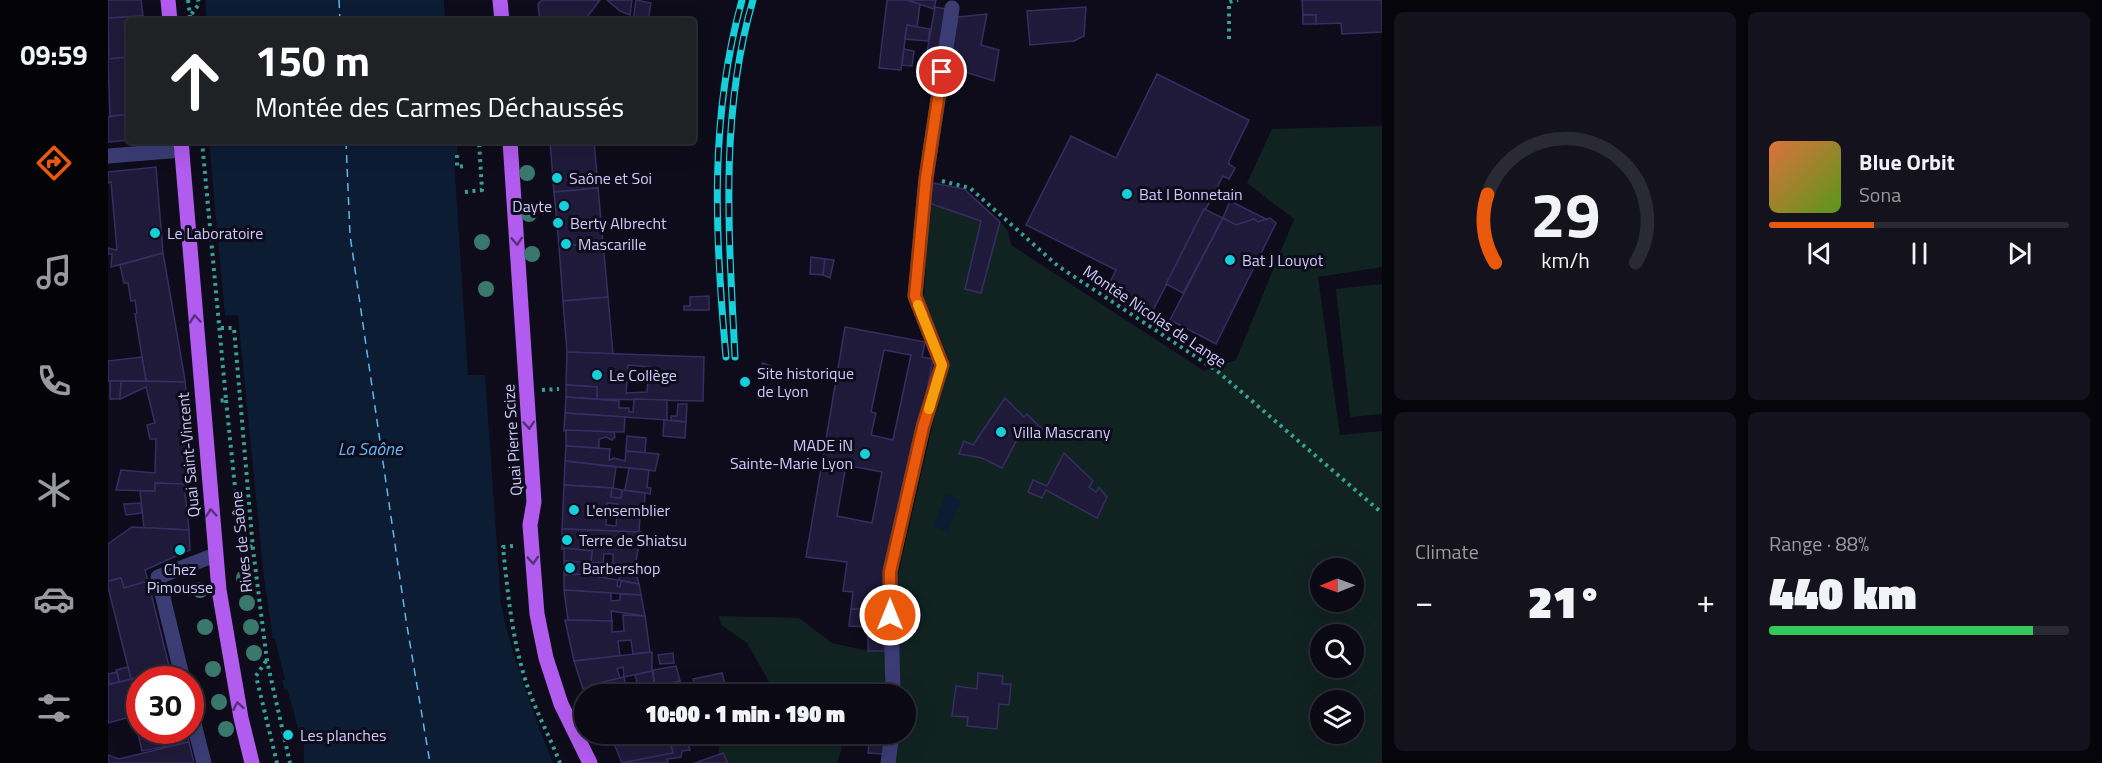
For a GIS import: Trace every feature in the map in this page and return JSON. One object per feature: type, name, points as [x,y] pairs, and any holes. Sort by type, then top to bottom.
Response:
[{"type":"main road","points":[[168,0],[170,18]]},
{"type":"main road","points":[[500,0],[502,18]]},
{"type":"main road","name":"Quai Pierre Scize","points":[[510,144],[534,502],[530,525],[537,614],[546,658],[561,704],[590,763]]},
{"type":"main road","name":"Quai Saint-Vincent","points":[[182,146],[215,555],[229,652],[252,763]]},
{"type":"street","points":[[893,684],[890,572],[923,427],[942,365],[915,296],[952,9]]},
{"type":"street","points":[[108,156],[182,146]]},
{"type":"street","points":[[180,666],[158,577],[215,555]]},
{"type":"street","points":[[199,744],[204,763]]},
{"type":"street","points":[[888,763],[891,744]]},
{"type":"path","points":[[188,0],[190,18]]},
{"type":"path","points":[[190,18],[199,4],[198,0]]},
{"type":"path","points":[[1229,39],[1229,2],[1238,0]]},
{"type":"path","points":[[202,144],[240,536],[253,549]]},
{"type":"path","points":[[465,192],[482,190],[479,144]]},
{"type":"path","points":[[457,155],[458,167],[464,166]]},
{"type":"path","name":"Montée Nicolas de Lange","points":[[930,178],[970,188],[1058,266],[1216,370],[1382,513]]},
{"type":"path","name":"Rives de Saône","points":[[221,328],[234,328],[253,549],[267,661],[290,763]]},
{"type":"path","points":[[538,390],[559,389]]},
{"type":"path","points":[[217,401],[226,400]]},
{"type":"path","points":[[513,546],[503,547],[505,586],[516,647],[530,693],[560,763]]},
{"type":"path","points":[[267,661],[256,676],[276,763]]},
{"type":"green space","points":[[1382,126],[1382,267],[1318,277],[1340,435],[1382,431],[1382,763],[893,763],[896,744],[916,744],[916,684],[899,684],[895,588],[948,358],[924,299],[929,203],[981,221],[965,289],[981,293],[1000,222],[1008,231],[1011,245],[1204,371],[1236,360],[1294,219],[1247,183],[1272,129]]},
{"type":"green space","points":[[1382,284],[1382,414],[1350,417],[1336,289]]},
{"type":"green space","points":[[719,616],[799,618],[832,643],[868,651],[886,651],[885,684],[770,684],[747,643],[721,625]]},
{"type":"green space","points":[[720,744],[843,744],[837,763],[718,763]]},
{"type":"water","points":[[205,0],[444,0],[445,18],[207,18]]},
{"type":"water","name":"La Saône","points":[[209,144],[457,144],[458,157],[454,158],[468,375],[485,375],[501,604],[517,665],[553,763],[304,763],[303,729],[298,728],[287,688],[284,689],[282,681],[285,679],[275,639],[273,639],[264,578],[238,315],[225,316]]},
{"type":"water","points":[[946,494],[961,500],[948,532],[933,526]]},
{"type":"building","points":[[108,0],[141,0],[143,16],[108,18]]},
{"type":"building","points":[[542,0],[600,0],[586,18],[540,18],[538,4]]},
{"type":"building","points":[[607,0],[632,0],[630,15],[620,11]]},
{"type":"building","points":[[636,0],[651,3],[648,18],[633,18]]},
{"type":"building","points":[[887,0],[907,0],[920,4],[917,27],[907,25],[901,70],[879,68]]},
{"type":"building","points":[[907,0],[936,0],[934,9]]},
{"type":"building","points":[[1302,0],[1382,0],[1382,32],[1342,34],[1341,23],[1316,24],[1316,15],[1303,15]]},
{"type":"building","points":[[935,7],[947,9],[937,76],[923,74]]},
{"type":"building","points":[[1086,7],[1084,36],[1074,41],[1030,45],[1027,11]]},
{"type":"building","points":[[987,14],[981,45],[999,50],[994,81],[949,67],[958,17]]},
{"type":"building","points":[[1303,15],[1316,15],[1316,24],[1303,24]]},
{"type":"building","points":[[143,16],[143,18],[126,18],[126,57],[109,59],[108,18]]},
{"type":"building","points":[[907,25],[930,29],[928,41],[905,39]]},
{"type":"building","points":[[904,49],[914,51],[912,66],[902,65]]},
{"type":"building","points":[[126,57],[126,114],[110,116],[108,59]]},
{"type":"building","name":"Bat I Bonnetain","points":[[1157,74],[1249,120],[1229,161],[1229,164],[1235,168],[1229,179],[1223,176],[1148,320],[1105,292],[1116,270],[1026,225],[1071,136],[1116,158]]},
{"type":"building","points":[[126,114],[126,140],[108,142],[108,117]]},
{"type":"building","points":[[550,144],[594,144],[598,188],[554,192]]},
{"type":"building","points":[[156,167],[163,253],[111,267],[112,254],[108,254],[108,248],[117,250],[111,182],[108,183],[108,172]]},
{"type":"building","points":[[933,183],[964,189],[1000,222],[981,293],[965,289],[981,221],[929,203]]},
{"type":"building","points":[[598,188],[603,243],[559,246],[554,192]]},
{"type":"building","points":[[1230,201],[1266,219],[1258,222],[1254,219],[1236,225],[1223,218]]},
{"type":"building","points":[[1204,209],[1223,218],[1183,293],[1166,284]]},
{"type":"building","name":"Bat J Louyot","points":[[1223,218],[1236,225],[1254,219],[1258,222],[1270,218],[1276,223],[1216,344],[1170,320]]},
{"type":"building","points":[[603,243],[608,297],[563,301],[559,246]]},
{"type":"building","points":[[163,253],[185,382],[146,381],[135,314],[137,313],[135,300],[131,301],[128,283],[124,283],[120,265]]},
{"type":"building","points":[[811,257],[825,259],[823,275],[810,274]]},
{"type":"building","points":[[825,259],[834,260],[830,278],[823,275]]},
{"type":"building","points":[[709,296],[709,310],[684,310],[684,306],[690,306],[690,297]]},
{"type":"building","points":[[608,297],[613,354],[567,352],[563,301]]},
{"type":"building","name":"MADE iN Sainte-Marie Lyon","points":[[845,327],[925,342],[922,357],[933,359],[885,610],[851,609],[853,592],[843,591],[847,562],[806,557]],"holes":[[[884,350],[911,355],[893,440],[871,435],[876,413],[871,412]],[[846,465],[882,472],[872,523],[837,516]]]},
{"type":"building","name":"Le Collège","points":[[567,352],[704,357],[703,401],[597,399],[597,387],[566,385]],"holes":[[[628,365],[649,367],[647,392],[626,393]]]},
{"type":"building","points":[[142,357],[146,381],[108,381],[108,361]]},
{"type":"building","points":[[763,363],[771,366],[765,378],[758,375]]},
{"type":"building","points":[[110,381],[121,381],[120,399],[110,399]]},
{"type":"building","points":[[121,381],[185,382],[191,436],[189,485],[155,483],[155,491],[116,490],[121,470],[155,473],[156,439],[150,439],[147,425],[155,423],[146,387],[120,399]]},
{"type":"building","points":[[566,385],[597,387],[597,399],[566,397]]},
{"type":"building","points":[[566,397],[619,401],[619,408],[629,408],[629,412],[633,412],[634,399],[667,400],[667,420],[565,413]]},
{"type":"building","name":"Villa Mascrany","points":[[1005,398],[1024,417],[1027,414],[1043,430],[1035,440],[1023,428],[1002,468],[982,458],[959,454],[964,441],[973,445]]},
{"type":"building","points":[[678,404],[687,404],[686,422],[671,420],[671,416],[677,416]]},
{"type":"building","points":[[565,413],[625,417],[624,432],[564,431]]},
{"type":"building","points":[[664,420],[686,422],[685,438],[663,436]]},
{"type":"building","points":[[566,430],[614,432],[615,437],[612,440],[606,437],[599,439],[599,448],[566,446]]},
{"type":"building","points":[[627,436],[646,438],[645,453],[626,451]]},
{"type":"building","points":[[566,446],[610,449],[609,460],[614,458],[625,461],[626,451],[659,454],[655,471],[565,461]]},
{"type":"building","points":[[1064,453],[1093,481],[1089,487],[1096,492],[1099,488],[1107,497],[1097,518],[1046,490],[1042,498],[1028,492],[1033,480],[1047,486]]},
{"type":"building","points":[[565,461],[616,467],[613,488],[564,485]]},
{"type":"building","points":[[629,468],[649,470],[647,487],[651,488],[650,494],[625,490]]},
{"type":"building","points":[[155,483],[184,484],[189,530],[144,528],[140,491],[155,491]]},
{"type":"building","points":[[564,485],[612,488],[611,497],[621,498],[622,490],[645,493],[644,516],[640,516],[639,532],[562,529]],"holes":[[[607,503],[618,504],[616,526],[606,525]]]},
{"type":"building","points":[[612,488],[622,490],[621,498],[611,497]]},
{"type":"building","points":[[141,503],[142,513],[126,515],[124,504]]},
{"type":"building","points":[[132,527],[189,530],[190,550],[145,570],[148,581],[124,588],[121,578],[108,581],[108,544]]},
{"type":"building","points":[[562,529],[641,532],[635,567],[613,564],[613,554],[604,554],[603,563],[591,563],[592,551],[562,549]],"holes":[[[606,537],[614,538],[614,547],[598,547],[598,540]]]},
{"type":"building","points":[[564,548],[592,551],[591,563],[564,561]]},
{"type":"building","points":[[564,561],[631,566],[629,575],[607,569],[606,579],[583,574],[564,575]]},
{"type":"building","points":[[620,573],[637,577],[639,584],[619,580]]},
{"type":"building","points":[[583,574],[618,580],[617,586],[620,587],[621,581],[639,584],[641,595],[564,590],[564,575]]},
{"type":"building","points":[[121,578],[124,588],[148,581],[169,666],[128,666],[108,581]]},
{"type":"building","points":[[564,590],[611,593],[611,601],[620,600],[620,594],[641,595],[645,616],[611,611],[612,621],[568,620]]},
{"type":"building","points":[[851,609],[885,610],[886,651],[868,651],[868,627],[849,626]]},
{"type":"building","points":[[623,615],[645,616],[650,652],[633,654],[631,640],[618,641],[620,656],[574,661],[565,620],[612,621],[612,632],[624,631]]},
{"type":"building","points":[[652,652],[652,671],[624,677],[623,667],[617,669],[620,678],[600,684],[581,684],[574,661]]},
{"type":"building","points":[[673,653],[674,663],[660,664],[658,655]]},
{"type":"building","points":[[676,666],[680,681],[655,684],[653,670]]},
{"type":"building","points":[[126,668],[126,680],[119,682],[116,670]]},
{"type":"building","points":[[652,671],[655,684],[633,684],[637,682],[635,675]]},
{"type":"building","points":[[117,672],[119,682],[109,684],[108,674]]},
{"type":"building","points":[[722,673],[725,684],[694,684],[693,679]]},
{"type":"building","points":[[978,673],[1003,676],[1002,684],[1011,684],[1009,705],[999,704],[997,729],[967,726],[968,717],[952,716],[956,686],[977,689]]},
{"type":"building","points":[[624,677],[625,684],[595,684]]},
{"type":"building","points":[[126,681],[126,718],[108,723],[108,685]]},
{"type":"building","points":[[680,681],[681,684],[665,684]]},
{"type":"building","points":[[140,744],[179,744],[142,751]]},
{"type":"building","points":[[181,744],[189,744],[194,763],[108,763],[108,755],[119,759]]},
{"type":"building","points":[[614,744],[670,744],[673,753],[622,763]]},
{"type":"building","points":[[671,744],[688,744],[690,750],[682,751],[681,757],[667,759],[668,763],[622,763],[673,753]]},
{"type":"building","points":[[869,744],[885,744],[884,754],[868,753]]},
{"type":"building","points":[[723,753],[728,763],[695,763]]},
{"type":"ferry route","points":[[339,0],[340,18]]},
{"type":"ferry route","points":[[346,144],[350,235],[406,620],[430,763]]},
{"type":"railway","points":[[726,357],[719,267],[718,177],[724,89],[731,44],[742,0]]},
{"type":"railway","points":[[735,357],[729,222],[731,132],[742,44],[753,0]]},
{"type":"slow traffic","points":[[918,305],[942,365],[929,409]]},
{"type":"place","name":"Saône et Soi","points":[[557,178]]},
{"type":"place","name":"Bat I Bonnetain","points":[[1127,194]]},
{"type":"place","name":"Dayte","points":[[564,206]]},
{"type":"place","name":"Berty Albrecht","points":[[558,223]]},
{"type":"place","name":"Le Laboratoire","points":[[155,233]]},
{"type":"place","name":"Mascarille","points":[[566,244]]},
{"type":"place","name":"Bat J Louyot","points":[[1230,260]]},
{"type":"place","name":"Le Collège","points":[[597,375]]},
{"type":"place","name":"Site historique de Lyon","points":[[745,382]]},
{"type":"place","name":"Villa Mascrany","points":[[1001,432]]},
{"type":"place","name":"MADE iN Sainte-Marie Lyon","points":[[865,454]]},
{"type":"place","name":"L'ensemblier","points":[[574,510]]},
{"type":"place","name":"Terre de Shiatsu","points":[[567,540]]},
{"type":"place","name":"Chez Pimousse","points":[[180,550]]},
{"type":"place","name":"Barbershop","points":[[570,568]]},
{"type":"place","name":"Les planches","points":[[288,735]]},
{"type":"route","points":[[890,615],[890,572],[923,427],[942,365],[915,296],[926,178],[942,72]]}]
